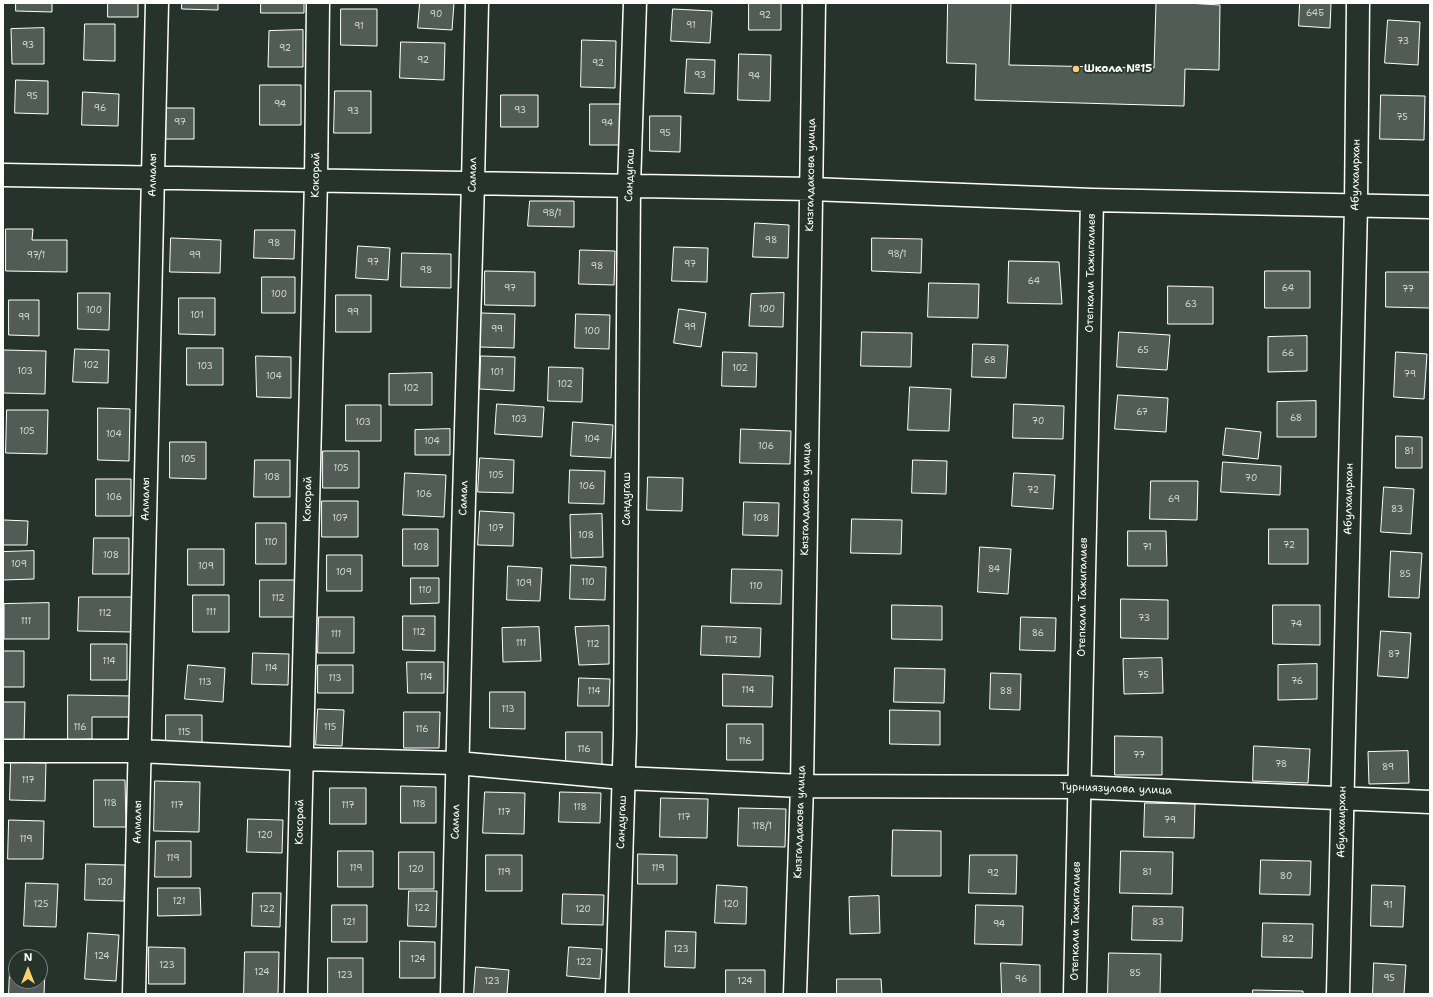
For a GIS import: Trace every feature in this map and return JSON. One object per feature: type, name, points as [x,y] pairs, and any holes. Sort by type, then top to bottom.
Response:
[{"type":"street","name":"Алмалы","points":[[134,994],[157,3]]},
{"type":"street","name":"Кокорай","points":[[296,994],[316,180],[318,3]]},
{"type":"street","name":"Самал","points":[[452,994],[477,3]]},
{"type":"street","name":"Сандугаш","points":[[617,994],[625,726],[629,186],[636,3]]},
{"type":"street","name":"Кызгалдакова улица","points":[[795,994],[802,786],[814,3]]},
{"type":"street","name":"Абулхаирхан","points":[[1338,994],[1356,206],[1358,3]]},
{"type":"street","points":[[3,175],[811,189],[1092,200],[1430,207]]},
{"type":"street","name":"Отепкали Тажигалиев","points":[[1075,994],[1092,200]]},
{"type":"street","name":"Турниязулова улица","points":[[3,751],[140,751],[302,759],[458,763],[623,778],[802,786],[1079,787],[1430,802]]},
{"type":"building","points":[[16,3],[52,3],[52,12],[16,11]]},
{"type":"building","points":[[108,3],[138,3],[138,17],[108,17]]},
{"type":"building","points":[[182,3],[218,3],[218,10],[182,9]]},
{"type":"building","points":[[261,3],[304,3],[304,13],[261,13]]},
{"type":"building","points":[[420,3],[454,3],[452,30],[418,28]]},
{"type":"building","points":[[749,3],[781,3],[781,30],[749,30]]},
{"type":"building","name":"Школа №15","points":[[948,3],[1011,3],[1009,65],[1154,68],[1156,3],[1220,5],[1219,70],[1185,69],[1184,106],[975,100],[976,64],[947,63]]},
{"type":"building","points":[[1300,3],[1331,3],[1330,28],[1299,26]]},
{"type":"building","points":[[341,9],[377,9],[377,46],[341,45]]},
{"type":"building","points":[[673,9],[712,11],[710,43],[671,41]]},
{"type":"building","points":[[1388,20],[1420,22],[1418,65],[1385,63]]},
{"type":"building","points":[[85,24],[115,24],[115,61],[84,60]]},
{"type":"building","points":[[44,28],[44,64],[12,64],[11,29]]},
{"type":"building","points":[[303,30],[303,67],[268,67],[269,31]]},
{"type":"building","points":[[582,40],[616,41],[615,88],[581,87]]},
{"type":"building","points":[[401,42],[445,43],[444,80],[400,78]]},
{"type":"building","points":[[739,54],[771,55],[770,101],[738,100]]},
{"type":"building","points":[[687,59],[715,60],[714,94],[685,93]]},
{"type":"building","points":[[16,80],[48,81],[48,114],[15,113]]},
{"type":"building","points":[[260,85],[301,85],[301,125],[260,125]]},
{"type":"building","points":[[335,91],[371,91],[371,133],[334,133]]},
{"type":"building","points":[[83,92],[119,94],[118,126],[82,125]]},
{"type":"building","points":[[501,95],[538,95],[538,127],[501,127]]},
{"type":"building","points":[[1381,95],[1425,96],[1424,140],[1380,139]]},
{"type":"building","points":[[590,104],[624,104],[624,145],[590,145]]},
{"type":"building","points":[[166,108],[194,108],[194,139],[166,139]]},
{"type":"building","points":[[650,116],[681,116],[680,152],[650,151]]},
{"type":"building","points":[[530,201],[574,201],[574,227],[528,226]]},
{"type":"building","points":[[755,223],[789,225],[788,258],[753,257]]},
{"type":"building","points":[[6,229],[33,229],[32,240],[67,240],[67,272],[6,271]]},
{"type":"building","points":[[255,230],[295,230],[294,259],[254,258]]},
{"type":"building","points":[[171,238],[221,240],[220,273],[170,272]]},
{"type":"building","points":[[872,238],[922,239],[921,273],[872,271]]},
{"type":"building","points":[[358,246],[390,248],[388,280],[356,278]]},
{"type":"building","points":[[674,247],[708,248],[707,282],[672,281]]},
{"type":"building","points":[[580,250],[615,251],[614,285],[579,284]]},
{"type":"building","points":[[402,253],[451,254],[451,288],[401,287]]},
{"type":"building","points":[[1009,261],[1059,262],[1062,304],[1008,303]]},
{"type":"building","points":[[485,271],[535,272],[535,306],[485,305]]},
{"type":"building","points":[[1265,271],[1310,271],[1310,308],[1265,308]]},
{"type":"building","points":[[1386,272],[1430,272],[1430,308],[1386,307]]},
{"type":"building","points":[[262,277],[295,277],[295,313],[262,313]]},
{"type":"building","points":[[929,283],[979,284],[978,318],[928,317]]},
{"type":"building","points":[[1168,286],[1213,287],[1213,324],[1168,324]]},
{"type":"building","points":[[78,293],[110,293],[109,330],[78,329]]},
{"type":"building","points":[[784,293],[783,327],[749,326],[751,294]]},
{"type":"building","points":[[336,295],[371,295],[371,332],[336,332]]},
{"type":"building","points":[[179,298],[215,298],[215,335],[179,334]]},
{"type":"building","points":[[9,300],[39,300],[39,336],[9,335]]},
{"type":"building","points":[[679,309],[706,313],[701,347],[674,343]]},
{"type":"building","points":[[481,313],[515,314],[514,348],[480,347]]},
{"type":"building","points":[[576,314],[610,315],[609,349],[575,348]]},
{"type":"building","points":[[862,332],[912,333],[911,367],[861,366]]},
{"type":"building","points":[[1119,332],[1170,335],[1167,370],[1117,367]]},
{"type":"building","points":[[1307,336],[1307,371],[1268,372],[1268,337]]},
{"type":"building","points":[[973,344],[1008,345],[1006,378],[972,377]]},
{"type":"building","points":[[187,348],[223,348],[223,385],[187,385]]},
{"type":"building","points":[[75,349],[109,350],[108,383],[73,382]]},
{"type":"building","points":[[4,350],[46,351],[45,394],[4,393]]},
{"type":"building","points":[[723,352],[757,353],[756,387],[722,386]]},
{"type":"building","points":[[1396,352],[1427,354],[1424,399],[1394,397]]},
{"type":"building","points":[[256,356],[291,357],[291,398],[257,397]]},
{"type":"building","points":[[481,356],[515,357],[514,391],[480,389]]},
{"type":"building","points":[[549,367],[583,368],[582,402],[548,401]]},
{"type":"building","points":[[432,373],[432,405],[389,405],[389,374]]},
{"type":"building","points":[[910,387],[951,389],[949,431],[908,430]]},
{"type":"building","points":[[1118,395],[1168,398],[1166,432],[1115,429]]},
{"type":"building","points":[[1316,401],[1316,437],[1277,437],[1277,402]]},
{"type":"building","points":[[497,404],[544,407],[542,437],[495,434]]},
{"type":"building","points":[[1014,404],[1064,406],[1063,439],[1013,438]]},
{"type":"building","points":[[346,405],[381,405],[381,441],[346,441]]},
{"type":"building","points":[[98,408],[130,409],[129,461],[98,460]]},
{"type":"building","points":[[7,410],[48,410],[47,454],[6,453]]},
{"type":"building","points":[[573,422],[613,425],[611,458],[571,456]]},
{"type":"building","points":[[1226,428],[1261,432],[1258,459],[1223,455]]},
{"type":"building","points":[[450,429],[450,455],[415,455],[415,430]]},
{"type":"building","points":[[741,429],[791,431],[790,464],[740,463]]},
{"type":"building","points":[[1396,436],[1422,437],[1422,468],[1396,468]]},
{"type":"building","points":[[170,442],[206,442],[206,479],[170,478]]},
{"type":"building","points":[[323,451],[359,451],[359,488],[323,488]]},
{"type":"building","points":[[480,458],[514,460],[513,493],[478,492]]},
{"type":"building","points":[[255,460],[290,460],[290,497],[254,497]]},
{"type":"building","points":[[913,460],[947,461],[946,494],[912,493]]},
{"type":"building","points":[[1223,462],[1281,466],[1280,495],[1221,492]]},
{"type":"building","points":[[570,470],[605,471],[604,504],[569,503]]},
{"type":"building","points":[[405,473],[446,475],[444,517],[403,515]]},
{"type":"building","points":[[1014,473],[1055,475],[1053,509],[1012,506]]},
{"type":"building","points":[[648,477],[683,478],[682,511],[647,510]]},
{"type":"building","points":[[96,479],[131,479],[131,516],[96,516]]},
{"type":"building","points":[[1151,481],[1198,481],[1197,520],[1150,519]]},
{"type":"building","points":[[1384,487],[1414,489],[1411,534],[1381,532]]},
{"type":"building","points":[[322,501],[358,501],[358,537],[322,537]]},
{"type":"building","points":[[744,502],[779,503],[778,536],[743,535]]},
{"type":"building","points":[[480,511],[514,513],[513,546],[478,545]]},
{"type":"building","points":[[602,514],[603,557],[571,558],[570,515]]},
{"type":"building","points":[[852,519],[902,520],[901,554],[851,553]]},
{"type":"building","points":[[4,520],[28,521],[27,545],[3,545]]},
{"type":"building","points":[[256,523],[286,523],[286,564],[256,564]]},
{"type":"building","points":[[403,529],[438,529],[438,566],[403,566]]},
{"type":"building","points":[[1269,529],[1308,529],[1308,564],[1269,564]]},
{"type":"building","points":[[1128,531],[1166,531],[1167,566],[1128,566]]},
{"type":"building","points":[[94,538],[129,538],[129,574],[93,574]]},
{"type":"building","points":[[980,547],[1011,549],[1008,594],[978,592]]},
{"type":"building","points":[[188,549],[224,549],[224,585],[188,585]]},
{"type":"building","points":[[34,551],[34,579],[3,580],[3,552]]},
{"type":"building","points":[[1391,551],[1422,553],[1419,598],[1389,597]]},
{"type":"building","points":[[327,555],[362,555],[362,591],[327,591]]},
{"type":"building","points":[[571,565],[606,567],[605,600],[570,599]]},
{"type":"building","points":[[508,566],[542,568],[540,601],[507,600]]},
{"type":"building","points":[[732,569],[782,570],[781,604],[731,603]]},
{"type":"building","points":[[411,578],[439,578],[439,603],[411,604]]},
{"type":"building","points":[[260,580],[296,580],[296,617],[260,617]]},
{"type":"building","points":[[193,595],[229,595],[229,632],[193,632]]},
{"type":"building","points":[[79,597],[132,597],[132,632],[78,631]]},
{"type":"building","points":[[1121,599],[1168,600],[1168,639],[1121,638]]},
{"type":"building","points":[[49,603],[49,639],[4,639],[4,604]]},
{"type":"building","points":[[892,605],[942,606],[942,640],[892,639]]},
{"type":"building","points":[[1273,605],[1320,605],[1320,645],[1273,644]]},
{"type":"building","points":[[403,616],[435,616],[435,651],[403,650]]},
{"type":"building","points":[[319,617],[354,617],[354,653],[318,653]]},
{"type":"building","points":[[1021,617],[1056,618],[1055,651],[1020,650]]},
{"type":"building","points":[[609,626],[609,664],[579,665],[575,627]]},
{"type":"building","points":[[702,626],[761,628],[760,657],[701,655]]},
{"type":"building","points":[[539,627],[541,661],[503,662],[502,628]]},
{"type":"building","points":[[1381,631],[1411,633],[1408,678],[1378,676]]},
{"type":"building","points":[[91,644],[127,644],[127,680],[91,680]]},
{"type":"building","points":[[3,651],[24,651],[24,687],[3,687]]},
{"type":"building","points":[[253,653],[289,654],[288,685],[252,684]]},
{"type":"building","points":[[1162,658],[1163,693],[1124,694],[1123,659]]},
{"type":"building","points":[[407,662],[444,662],[444,693],[408,693]]},
{"type":"building","points":[[1317,664],[1317,699],[1278,700],[1278,665]]},
{"type":"building","points":[[188,665],[225,668],[223,702],[185,699]]},
{"type":"building","points":[[318,665],[353,665],[353,693],[318,693]]},
{"type":"building","points":[[895,668],[945,669],[944,703],[894,702]]},
{"type":"building","points":[[991,673],[1021,674],[1020,710],[990,709]]},
{"type":"building","points":[[723,674],[773,676],[772,707],[723,706]]},
{"type":"building","points":[[579,678],[610,679],[609,706],[578,706]]},
{"type":"building","points":[[490,692],[525,692],[525,729],[490,728]]},
{"type":"building","points":[[68,695],[134,696],[133,717],[92,717],[92,739],[68,740]]},
{"type":"building","points":[[3,702],[25,702],[24,744],[3,743]]},
{"type":"building","points":[[318,709],[344,710],[342,746],[316,745]]},
{"type":"building","points":[[890,710],[940,711],[940,745],[890,744]]},
{"type":"building","points":[[404,712],[440,712],[439,748],[404,748]]},
{"type":"building","points":[[166,715],[202,715],[202,752],[166,752]]},
{"type":"building","points":[[727,724],[763,724],[763,760],[727,760]]},
{"type":"building","points":[[566,732],[602,732],[602,768],[566,768]]},
{"type":"building","points":[[1115,736],[1162,737],[1162,775],[1115,775]]},
{"type":"building","points":[[1254,746],[1310,749],[1308,783],[1253,781]]},
{"type":"building","points":[[1408,751],[1409,783],[1369,784],[1368,752]]},
{"type":"building","points":[[11,762],[46,763],[45,801],[10,800]]},
{"type":"building","points":[[94,780],[125,780],[126,827],[94,827]]},
{"type":"building","points":[[155,781],[200,782],[199,832],[154,831]]},
{"type":"building","points":[[401,786],[436,787],[436,823],[401,823]]},
{"type":"building","points":[[330,788],[366,788],[366,824],[330,824]]},
{"type":"building","points":[[485,792],[525,793],[524,834],[483,833]]},
{"type":"building","points":[[560,792],[601,793],[600,823],[559,822]]},
{"type":"building","points":[[661,798],[708,799],[707,838],[660,837]]},
{"type":"building","points":[[1145,803],[1195,804],[1194,838],[1144,837]]},
{"type":"building","points":[[739,808],[786,809],[785,847],[738,846]]},
{"type":"building","points":[[248,819],[283,820],[282,853],[247,852]]},
{"type":"building","points":[[9,820],[44,821],[43,859],[8,859]]},
{"type":"building","points":[[893,830],[941,831],[941,876],[892,876]]},
{"type":"building","points":[[156,841],[191,841],[191,877],[155,877]]},
{"type":"building","points":[[338,851],[373,851],[373,887],[338,887]]},
{"type":"building","points":[[1121,851],[1173,852],[1172,894],[1120,893]]},
{"type":"building","points":[[399,852],[434,852],[434,889],[399,889]]},
{"type":"building","points":[[638,854],[677,855],[677,884],[638,884]]},
{"type":"building","points":[[486,855],[522,855],[522,891],[486,891]]},
{"type":"building","points":[[970,855],[1017,855],[1016,894],[969,893]]},
{"type":"building","points":[[1261,860],[1311,861],[1310,895],[1260,894]]},
{"type":"building","points":[[86,864],[125,865],[124,901],[85,900]]},
{"type":"building","points":[[26,883],[58,884],[56,927],[24,926]]},
{"type":"building","points":[[717,885],[747,887],[746,924],[715,923]]},
{"type":"building","points":[[1372,885],[1405,886],[1403,927],[1371,926]]},
{"type":"building","points":[[158,888],[200,888],[201,915],[158,916]]},
{"type":"building","points":[[409,891],[437,891],[436,927],[408,926]]},
{"type":"building","points":[[253,893],[281,893],[280,927],[252,926]]},
{"type":"building","points":[[563,894],[604,895],[603,925],[562,924]]},
{"type":"building","points":[[879,896],[880,933],[850,934],[849,897]]},
{"type":"building","points":[[332,905],[367,905],[367,942],[332,942]]},
{"type":"building","points":[[976,905],[1023,906],[1022,945],[975,944]]},
{"type":"building","points":[[1133,906],[1183,907],[1182,941],[1132,940]]},
{"type":"building","points":[[1263,923],[1313,924],[1312,958],[1262,957]]},
{"type":"building","points":[[666,931],[696,932],[695,968],[665,967]]},
{"type":"building","points":[[88,933],[119,935],[116,981],[85,979]]},
{"type":"building","points":[[400,941],[435,942],[435,978],[400,978]]},
{"type":"building","points":[[149,947],[185,948],[185,984],[149,984]]},
{"type":"building","points":[[569,947],[602,949],[600,979],[567,976]]},
{"type":"building","points":[[245,952],[279,952],[278,994],[244,994]]},
{"type":"building","points":[[1109,953],[1161,954],[1160,994],[1108,994]]},
{"type":"building","points":[[328,958],[363,958],[363,994],[328,994]]},
{"type":"building","points":[[1001,963],[1040,965],[1040,994],[1002,994]]},
{"type":"building","points":[[1374,963],[1406,965],[1404,994],[1373,994]]},
{"type":"building","points":[[476,967],[509,970],[507,994],[474,994]]},
{"type":"building","points":[[726,970],[765,970],[765,994],[726,994]]},
{"type":"building","points":[[837,979],[881,979],[882,994],[837,994]]},
{"type":"building","points":[[9,989],[44,989],[44,994],[9,994]]},
{"type":"building","points":[[1253,990],[1303,991],[1303,994],[1253,994]]},
{"type":"place","name":"Школа №15","points":[[1076,69]]}]
